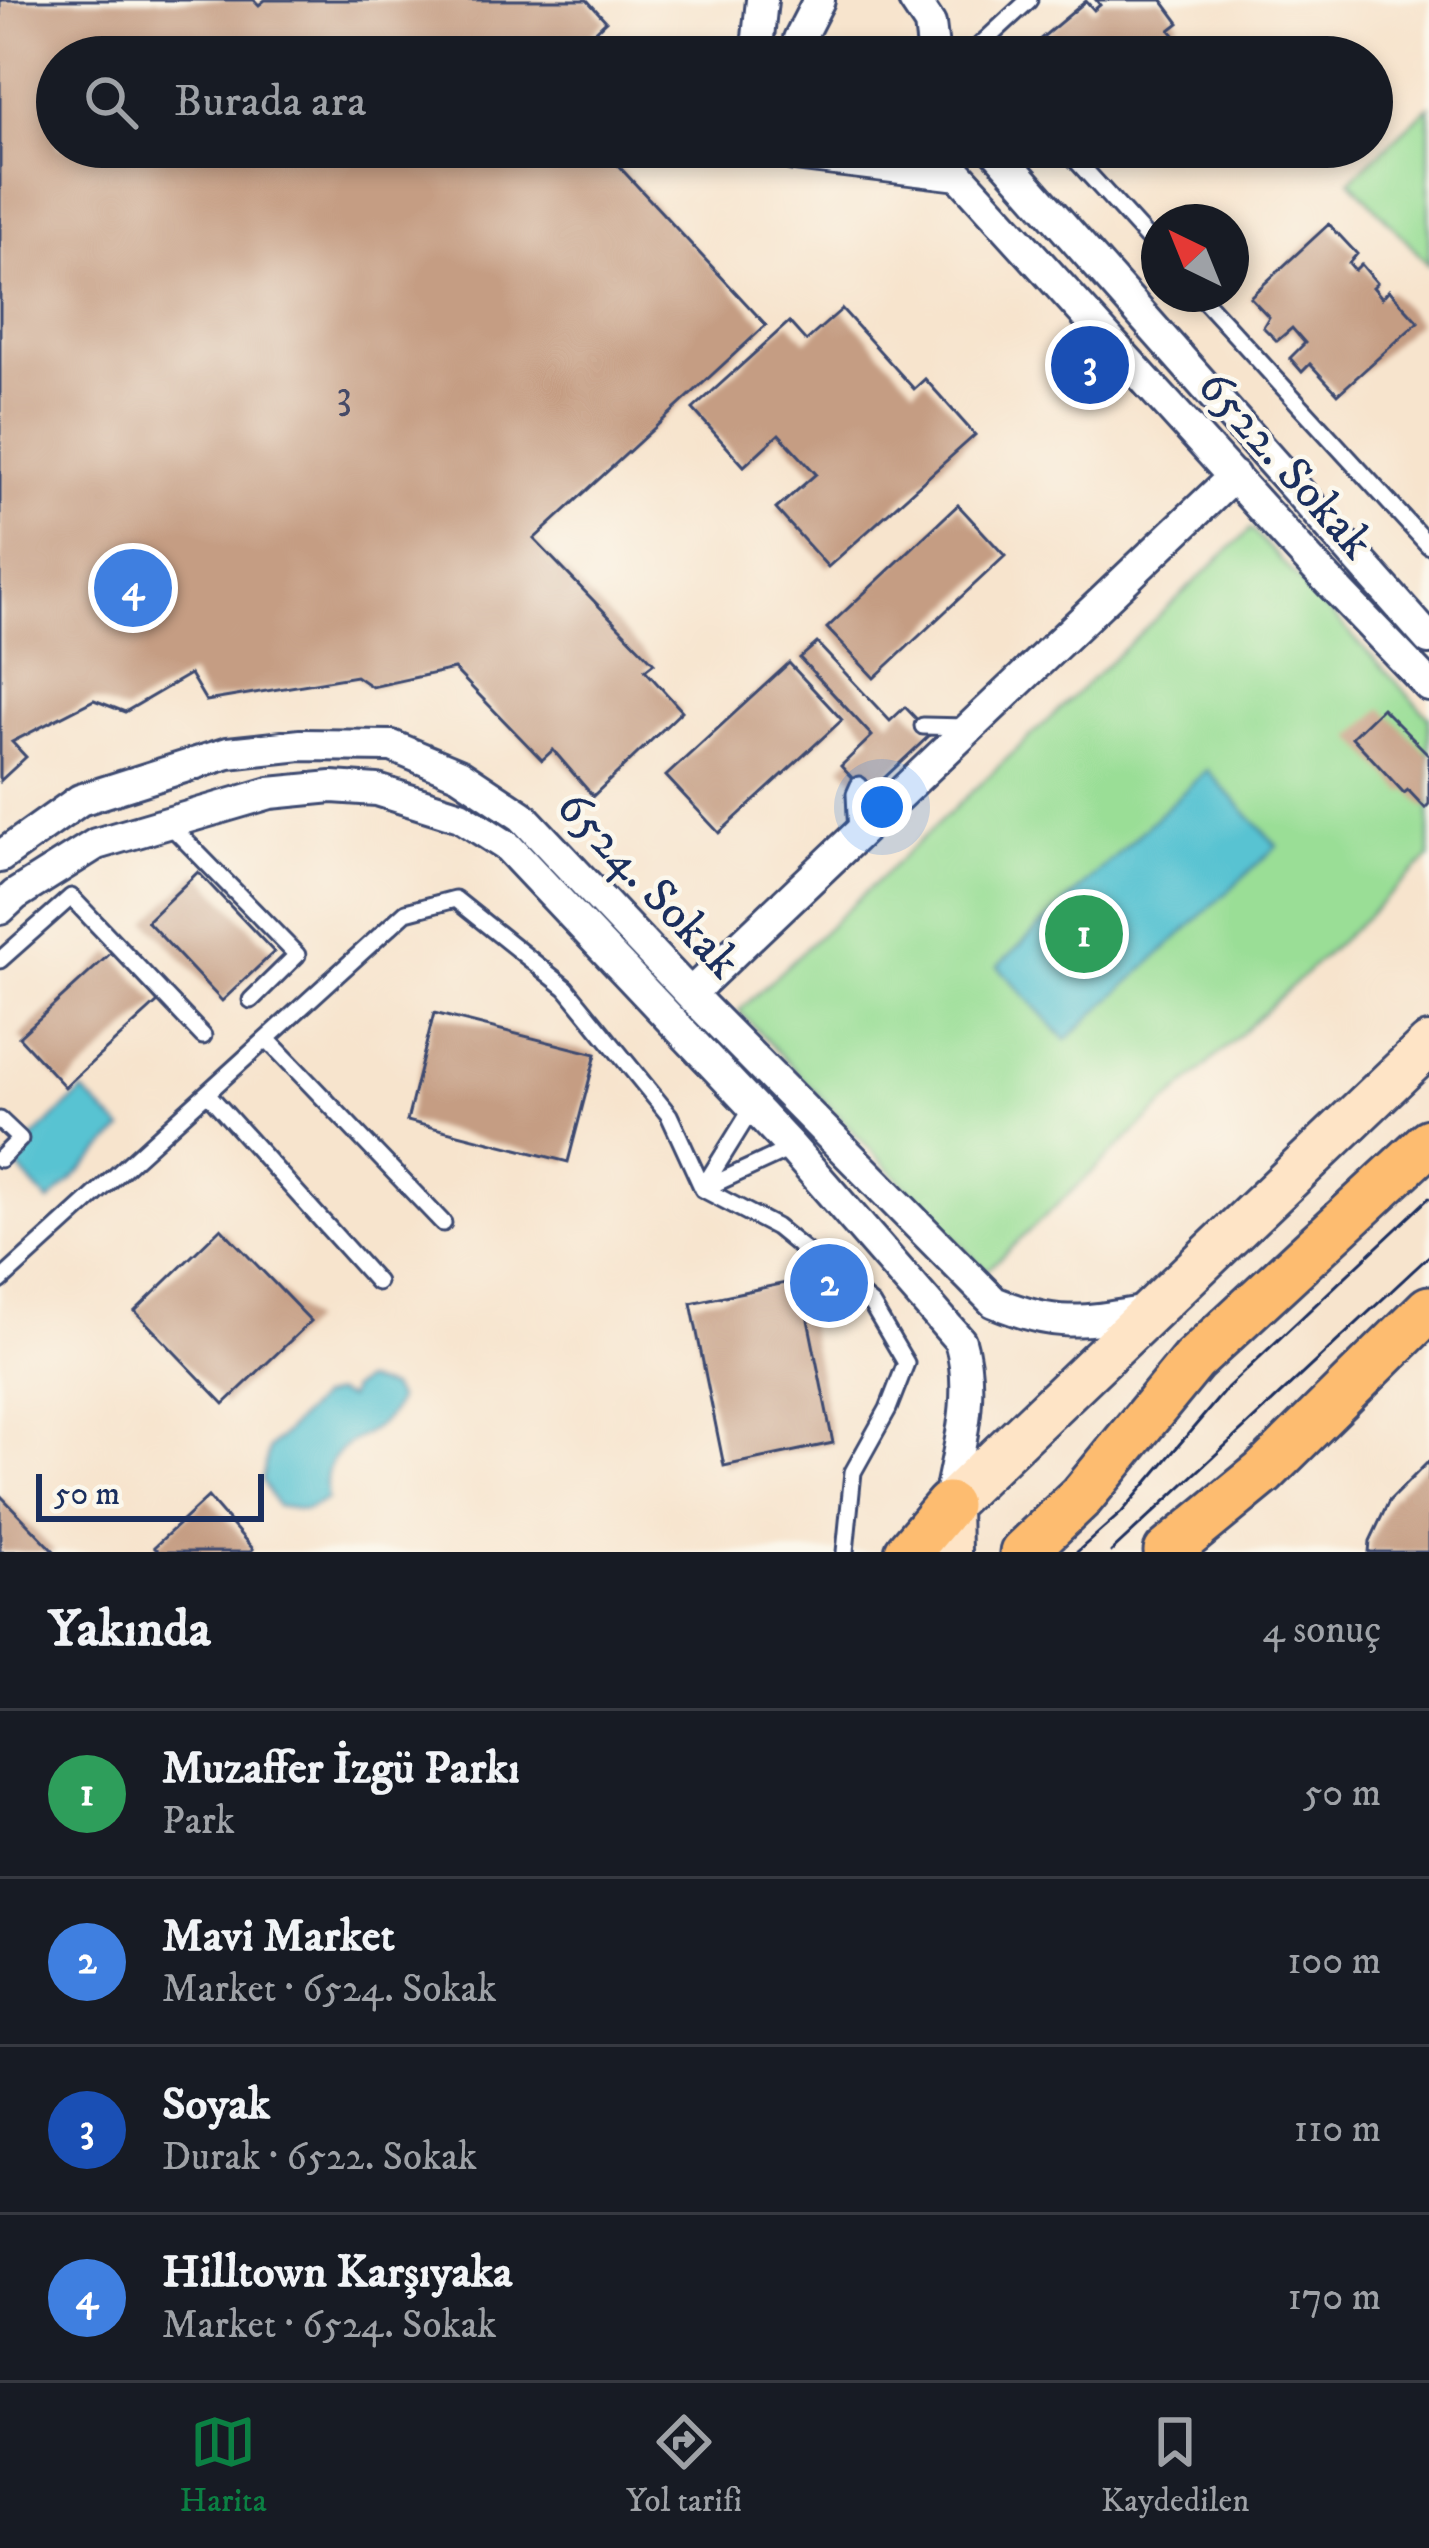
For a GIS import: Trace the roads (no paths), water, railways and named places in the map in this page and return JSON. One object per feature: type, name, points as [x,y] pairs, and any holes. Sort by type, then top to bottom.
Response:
[{"type":"main road","points":[[1023,1552],[1082,1496],[1193,1361],[1429,1142]]},
{"type":"main road","points":[[1167,1552],[1263,1473],[1429,1309]]},
{"type":"main road","points":[[908,1552],[948,1505]]},
{"type":"street","points":[[758,36],[762,0]]},
{"type":"street","points":[[778,0],[794,36]]},
{"type":"street","points":[[805,36],[820,0]]},
{"type":"street","points":[[901,168],[958,175]]},
{"type":"street","name":"6522. Sokak","points":[[950,168],[1429,686]]},
{"type":"street","name":"6522. Sokak","points":[[1012,168],[1429,640]]},
{"type":"street","points":[[690,994],[1234,476]]},
{"type":"street","name":"6524. Sokak","points":[[0,857],[80,800],[228,753],[301,746],[392,746],[459,775],[522,816],[690,994],[994,1301],[1046,1320],[1076,1323],[1152,1310]]},
{"type":"street","name":"6524. Sokak","points":[[0,909],[96,844],[270,793],[332,787],[377,790],[460,816],[508,847],[792,1148],[960,1341],[968,1369],[967,1402],[948,1505]]},
{"type":"street","points":[[949,1552],[948,1505],[1429,1045]]},
{"type":"lane","points":[[991,36],[1029,0]]},
{"type":"lane","points":[[1083,168],[1141,231]]},
{"type":"lane","points":[[1214,312],[1429,546]]},
{"type":"lane","points":[[922,726],[970,728]]},
{"type":"lane","points":[[857,835],[855,794],[859,785]]},
{"type":"lane","points":[[168,823],[297,955],[251,1000]]},
{"type":"lane","points":[[0,960],[71,897],[202,1036]]},
{"type":"lane","points":[[0,1281],[406,913],[455,899],[566,988],[669,1115],[703,1189],[776,1227],[872,1305],[906,1364],[888,1409],[853,1472],[845,1552]]},
{"type":"lane","points":[[267,1039],[443,1222]]},
{"type":"lane","points":[[207,1094],[377,1282]]},
{"type":"lane","points":[[703,1189],[753,1107]]},
{"type":"lane","points":[[0,1120],[20,1139],[0,1160]]},
{"type":"lane","points":[[703,1189],[792,1148]]},
{"type":"water","points":[[1207,770],[1277,846],[1066,1040],[998,966]]},
{"type":"water","points":[[83,1091],[123,1130],[49,1202],[10,1159]]},
{"type":"water","points":[[363,1381],[390,1388],[397,1400],[389,1414],[331,1462],[327,1500],[304,1510],[277,1506],[262,1480],[269,1449],[319,1398],[334,1393],[348,1398],[351,1389]]},
{"type":"tram line","points":[[1077,1552],[1122,1512],[1228,1387],[1429,1198]]},
{"type":"tram line","points":[[1111,1552],[1429,1256]]},
{"type":"place","name":"Soyak","points":[[1090,365]]},
{"type":"place","name":"Hilltown Karşıyaka","points":[[133,588]]},
{"type":"place","name":"Muzaffer İzgü Parkı","points":[[1084,934]]},
{"type":"place","name":"Mavi Market","points":[[829,1283]]}]
